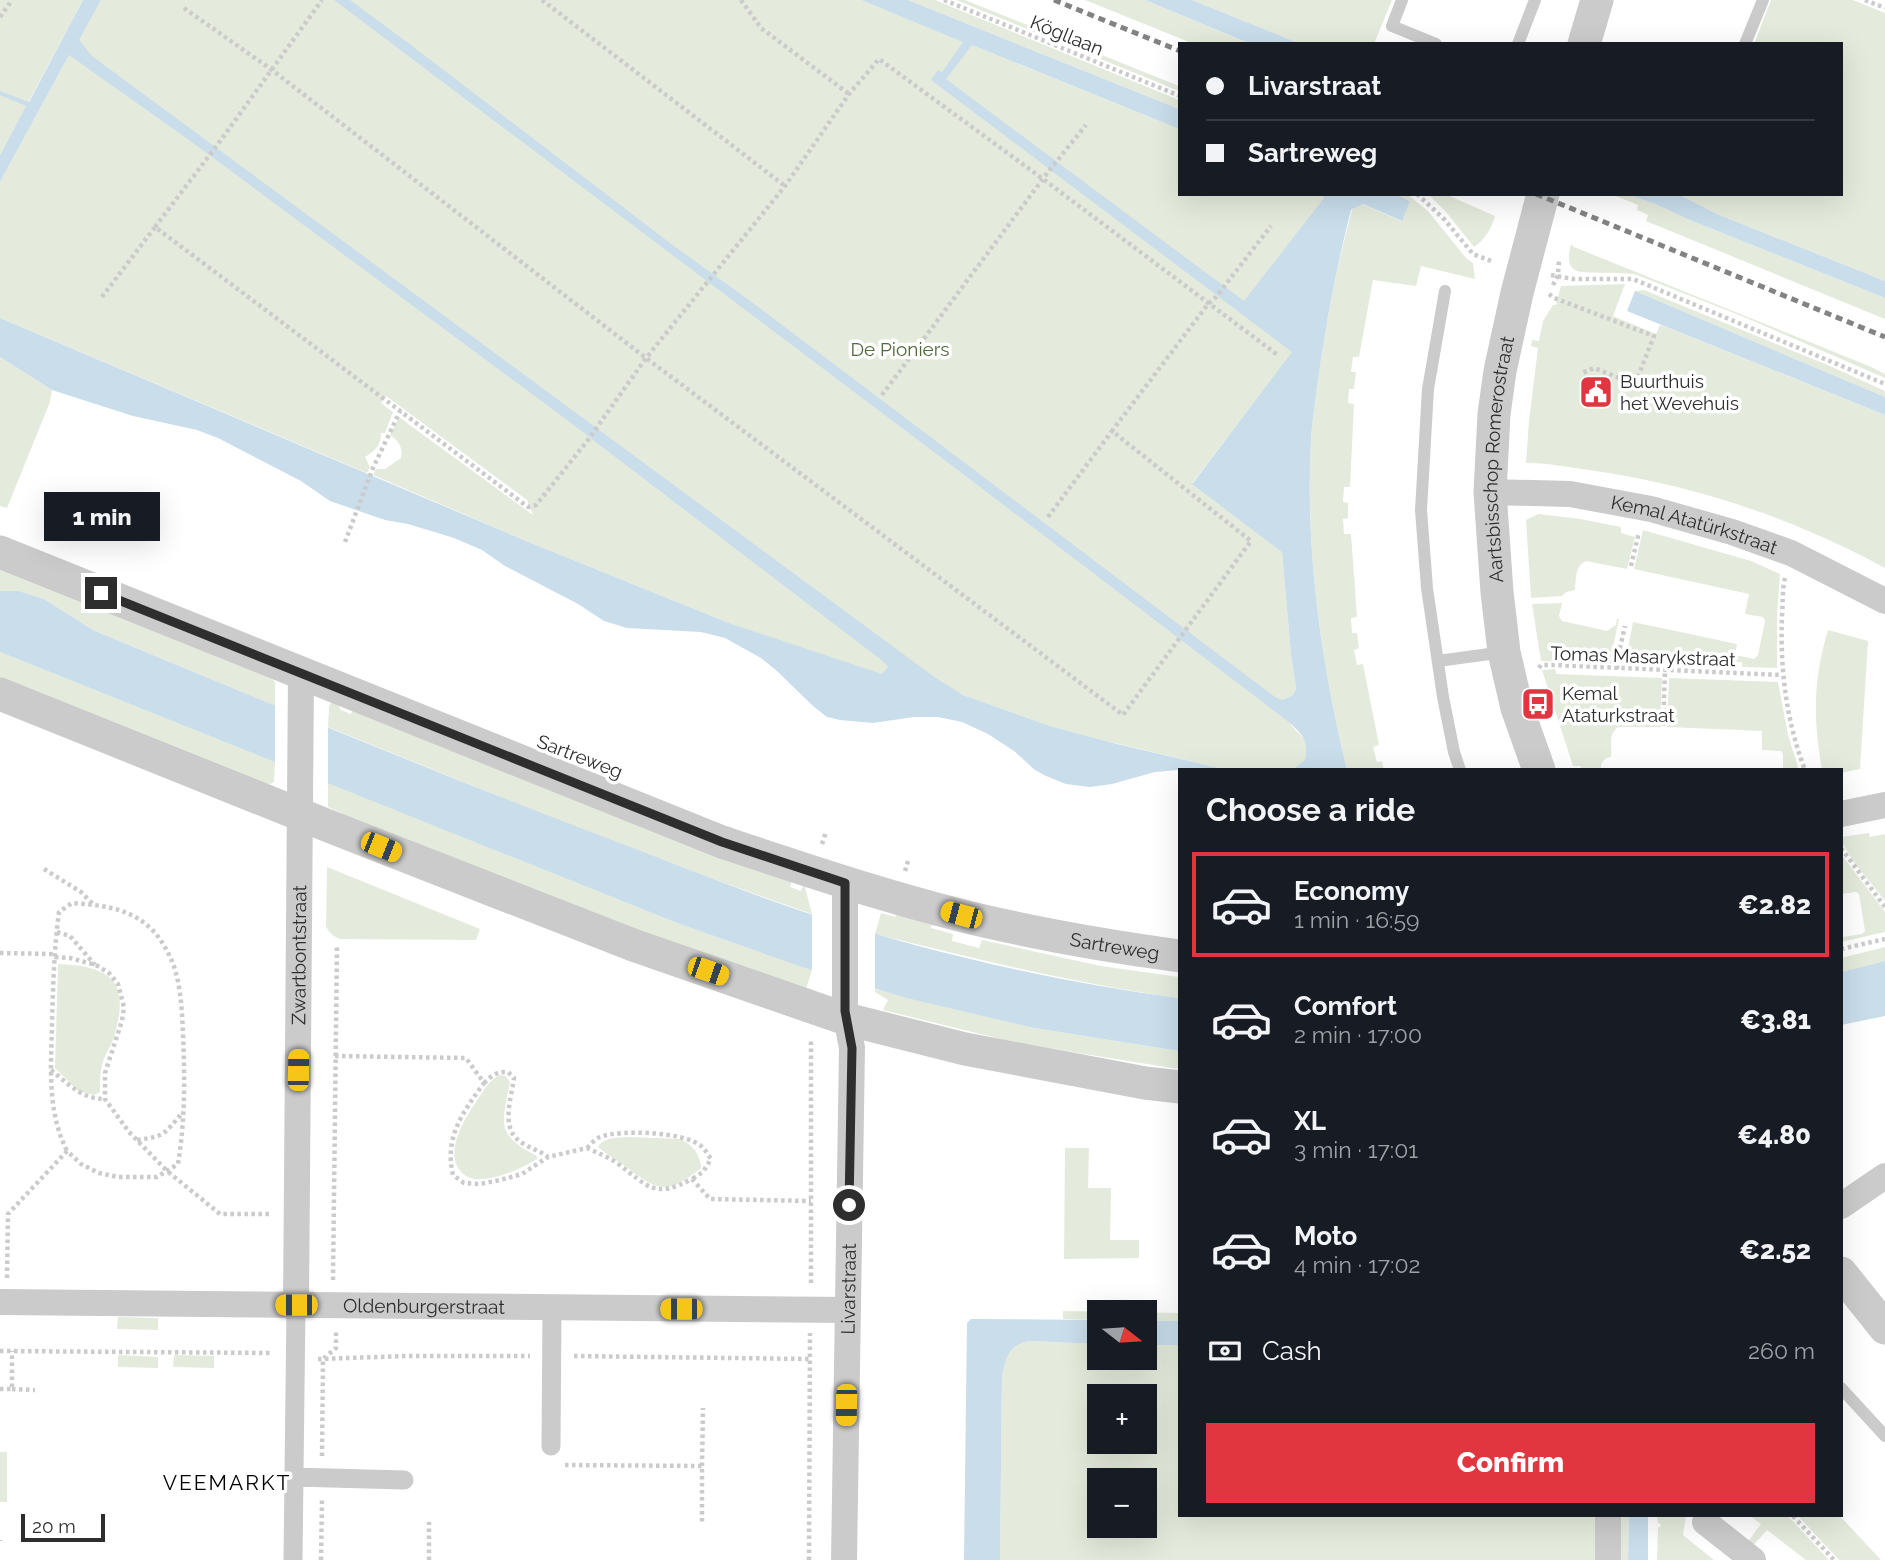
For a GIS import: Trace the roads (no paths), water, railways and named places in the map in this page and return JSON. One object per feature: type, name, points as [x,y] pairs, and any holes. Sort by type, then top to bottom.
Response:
[{"type":"street","points":[[1585,42],[1597,0]]},
{"type":"street","name":"Aartsbisschop Romerostraat","points":[[1538,768],[1517,708],[1507,668],[1497,592],[1490,492],[1494,414],[1500,371],[1542,196]]},
{"type":"street","name":"Kemal Atatürkstraat","points":[[1490,492],[1570,494],[1651,509],[1732,532],[1791,553],[1885,601]]},
{"type":"street","name":"Sartreweg","points":[[0,552],[302,684],[845,891],[1093,943],[1178,956]]},
{"type":"street","points":[[299,801],[302,684]]},
{"type":"street","points":[[0,694],[299,801],[633,946],[845,1006],[965,1049],[1178,1087]]},
{"type":"street","name":"Zwartbontstraat","points":[[296,1305],[301,842],[299,801]]},
{"type":"street","points":[[1843,814],[1885,805]]},
{"type":"street","points":[[845,891],[845,1006]]},
{"type":"street","points":[[845,1006],[867,1009],[879,1015],[959,1035],[1056,1056],[1178,1076]]},
{"type":"street","name":"Livarstraat","points":[[844,1560],[852,1048],[845,1006]]},
{"type":"street","points":[[1843,1205],[1885,1176]]},
{"type":"street","points":[[1843,1276],[1885,1328]]},
{"type":"street","name":"Oldenburgerstraat","points":[[3,1290],[296,1305],[847,1310]]},
{"type":"street","points":[[293,1560],[296,1305]]},
{"type":"street","points":[[551,1446],[552,1308]]},
{"type":"street","points":[[294,1477],[404,1480]]},
{"type":"street","points":[[1608,1517],[1608,1560]]},
{"type":"street","points":[[1705,1522],[1753,1560]]},
{"type":"lane","points":[[1402,0],[1392,26],[1431,42]]},
{"type":"lane","points":[[1519,42],[1535,0]]},
{"type":"lane","points":[[1746,42],[1763,0]]},
{"type":"lane","points":[[1445,290],[1428,389],[1421,510],[1427,588],[1452,741],[1459,768]]},
{"type":"lane","points":[[1438,661],[1507,668]]},
{"type":"lane","points":[[1843,1390],[1885,1436]]},
{"type":"water","points":[[83,0],[101,0],[79,40],[92,56],[933,676],[963,695],[1050,726],[1219,768],[1178,768],[1090,787],[1066,784],[1035,770],[1014,751],[988,734],[962,722],[938,717],[914,717],[873,723],[827,717],[761,658],[725,638],[701,632],[627,628],[604,621],[578,604],[505,566],[482,550],[454,538],[385,520],[330,501],[301,481],[218,438],[197,430],[133,416],[52,390],[0,357],[0,318],[531,543],[729,623],[882,674],[888,667],[563,417],[189,140],[69,55],[0,182],[0,155],[26,106],[0,95],[0,91],[29,102]]},
{"type":"water","points":[[334,0],[350,0],[411,45],[674,246],[1282,700],[1293,695],[1296,688],[1282,552],[1192,484],[1292,352],[931,80],[938,70],[942,72],[963,42],[861,0],[908,0],[1178,109],[1178,129],[972,45],[946,79],[1244,301],[1323,196],[1399,196],[1410,201],[1402,221],[1363,204],[1351,210],[1327,320],[1312,426],[1310,523],[1317,606],[1347,768],[1295,768],[1305,760],[1306,748],[1302,735],[1290,723]]},
{"type":"water","points":[[1145,0],[1192,0],[1296,42],[1246,42]]},
{"type":"water","points":[[1633,196],[1682,196],[1717,214],[1885,281],[1885,298],[1692,221]]},
{"type":"water","points":[[1635,291],[1885,397],[1885,415],[1627,311]]},
{"type":"water","points":[[0,591],[19,591],[44,599],[93,630],[279,707],[528,808],[813,915],[994,965],[1087,984],[1178,998],[1178,1051],[1034,1028],[907,998],[802,967],[677,923],[0,652]]},
{"type":"water","points":[[1885,961],[1885,1016],[1843,1025],[1843,972]]},
{"type":"water","points":[[971,1319],[1087,1320],[1087,1343],[1029,1341],[1017,1346],[1007,1357],[1002,1375],[1000,1560],[964,1560],[967,1323]]},
{"type":"water","points":[[1157,1321],[1178,1321],[1178,1345],[1157,1345]]},
{"type":"water","points":[[1629,1517],[1648,1517],[1648,1560],[1628,1560]]},
{"type":"railway","points":[[1054,0],[1178,50]]},
{"type":"railway","points":[[1541,196],[1885,337]]},
{"type":"place","name":"Buurthuis het Wevehuis","points":[[1596,392]]},
{"type":"place","name":"Kemal Ataturkstraat","points":[[1538,704]]},
{"type":"district","name":"VEEMARKT","points":[[227,1483]]},
{"type":"park label","name":"De Pioniers","points":[[900,349]]}]
